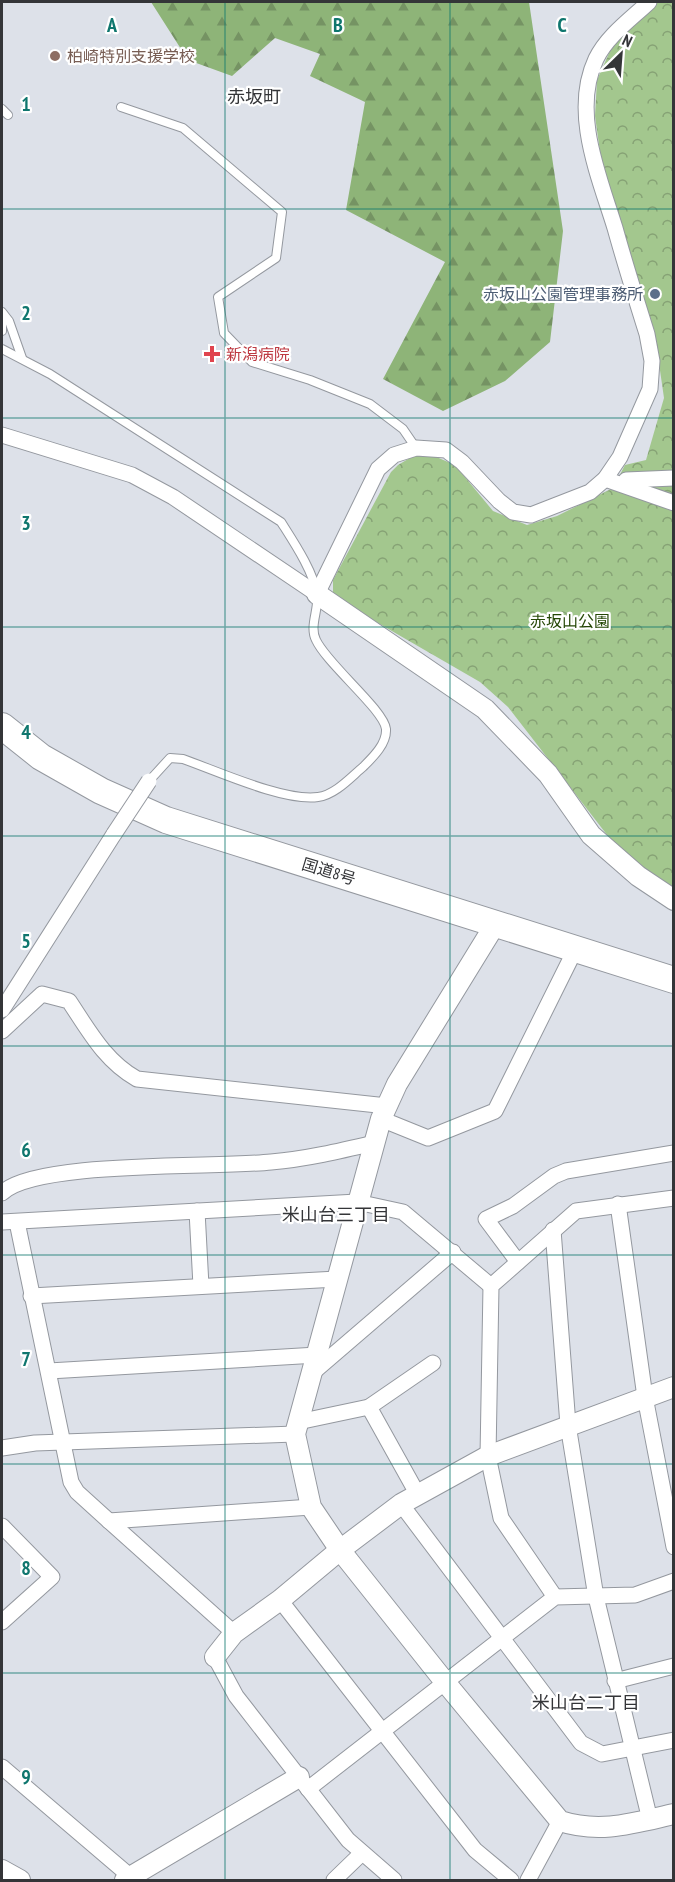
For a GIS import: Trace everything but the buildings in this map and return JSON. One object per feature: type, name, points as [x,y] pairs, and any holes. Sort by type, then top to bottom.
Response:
[{"type":"highway","name":"国道8号","points":[[2,726],[41,757],[101,791],[166,820],[674,980]]},
{"type":"street","points":[[317,594],[378,469],[394,455],[416,448],[446,450],[513,512],[531,515],[590,492],[605,479],[620,457],[650,389],[652,361],[595,163],[586,106],[589,78],[597,57],[613,35],[649,2]]},
{"type":"street","points":[[2,435],[132,475],[173,497],[485,709],[548,774],[591,836],[638,876],[674,900]]},
{"type":"street","points":[[605,479],[674,478]]},
{"type":"street","points":[[605,479],[648,492],[674,503]]},
{"type":"street","points":[[2,1010],[149,781]]},
{"type":"street","points":[[496,923],[397,1084],[374,1143],[297,1428],[310,1508],[340,1550],[445,1682],[560,1821],[578,1826],[606,1829],[674,1814]]},
{"type":"street","points":[[2,1031],[42,994],[69,1001],[100,1048],[120,1070],[136,1079],[384,1113],[428,1138],[495,1111],[576,948]]},
{"type":"street","points":[[2,1193],[15,1184],[80,1170],[269,1162],[374,1143]]},
{"type":"street","points":[[518,1262],[486,1219],[513,1206],[554,1176],[566,1171],[674,1153]]},
{"type":"street","points":[[555,1597],[501,1518],[488,1456],[491,1286],[553,1230],[582,1208],[674,1198]]},
{"type":"street","points":[[2,1222],[357,1202],[403,1212],[491,1286]]},
{"type":"street","points":[[618,1204],[645,1397],[674,1547]]},
{"type":"street","points":[[197,1211],[201,1286]]},
{"type":"street","points":[[17,1222],[31,1296],[50,1371],[71,1482],[77,1492],[234,1633]]},
{"type":"street","points":[[553,1230],[568,1425],[596,1597],[631,1750],[650,1820]]},
{"type":"street","points":[[50,1371],[314,1365],[453,1252]]},
{"type":"street","points":[[31,1296],[338,1279]]},
{"type":"street","points":[[2,1448],[35,1443],[64,1444],[297,1428],[369,1407],[433,1363]]},
{"type":"street","points":[[394,1881],[348,1840],[236,1696],[215,1657],[234,1633],[280,1600],[340,1550],[410,1499],[488,1456],[674,1387]]},
{"type":"street","points":[[369,1407],[410,1499],[502,1638],[581,1743],[602,1754],[674,1740]]},
{"type":"street","points":[[109,1521],[310,1508]]},
{"type":"street","points":[[2,1526],[52,1577],[2,1622]]},
{"type":"street","points":[[2,1767],[128,1879],[303,1783],[382,1731],[555,1597],[635,1595],[674,1581]]},
{"type":"street","points":[[280,1600],[476,1850],[511,1881]]},
{"type":"street","points":[[615,1681],[674,1666]]},
{"type":"street","points":[[528,1881],[560,1821]]},
{"type":"street","points":[[334,1881],[362,1853]]},
{"type":"street","points":[[2,1870],[20,1881]]},
{"type":"lane","points":[[121,107],[183,128],[282,212],[276,258],[218,297],[224,333],[252,362],[310,380],[370,404],[403,429],[416,448]]},
{"type":"lane","points":[[2,314],[2,331]]},
{"type":"lane","points":[[2,314],[9,321],[22,358]]},
{"type":"lane","points":[[2,349],[22,358],[281,522],[297,547],[317,594],[315,638],[339,671],[380,716],[386,728],[384,741],[374,757],[343,784],[320,797],[294,797],[183,759],[170,758],[149,781]]},
{"type":"green space","points":[[151,2],[529,2],[563,231],[550,342],[505,381],[443,411],[383,379],[445,262],[346,210],[365,102],[310,76],[320,54],[275,38],[232,76],[188,60]]},
{"type":"green space","name":"赤坂山公園","points":[[658,2],[673,2],[673,887],[641,867],[611,840],[508,707],[480,682],[333,597],[333,580],[391,472],[415,455],[434,456],[455,465],[493,511],[527,525],[557,516],[613,488],[625,465],[646,460],[664,398],[654,329],[629,268],[601,159],[595,116],[597,80],[610,51],[631,24]]},
{"type":"place","name":"柏崎特別支援学校","points":[[55,56]]},
{"type":"place","name":"赤坂山公園管理事務所","points":[[655,294]]},
{"type":"place","name":"新潟病院","points":[[212,354]]},
{"type":"district","name":"赤坂町","points":[[254,96]]},
{"type":"district","name":"米山台三丁目","points":[[336,1214]]},
{"type":"district","name":"米山台二丁目","points":[[586,1702]]}]
